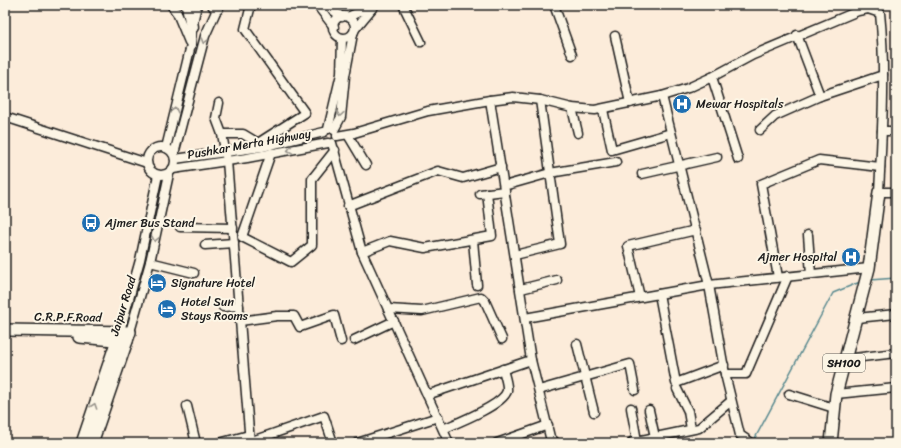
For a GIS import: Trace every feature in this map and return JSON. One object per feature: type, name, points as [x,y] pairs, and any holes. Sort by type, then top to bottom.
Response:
[{"type":"highway","points":[[188,5],[192,28]]},
{"type":"main road","name":"SH100","points":[[831,443],[836,394],[867,275],[878,192]]},
{"type":"main road","name":"C.R.P.F.Road","points":[[8,332],[123,336]]},
{"type":"main road","name":"Jaipur Road","points":[[82,443],[123,336]]},
{"type":"main road","name":"Jaipur Road","points":[[92,443],[123,336]]},
{"type":"street","points":[[171,5],[177,13],[191,45]]},
{"type":"street","points":[[166,148],[191,45],[192,28],[197,5]]},
{"type":"street","points":[[222,134],[242,134],[258,142],[305,113],[245,29],[251,5]]},
{"type":"street","points":[[317,5],[334,27],[336,34],[342,38],[349,37],[375,5]]},
{"type":"street","points":[[271,153],[242,237],[291,262],[312,245],[312,179],[340,117],[345,76],[354,32],[354,23],[326,5]]},
{"type":"street","points":[[334,27],[337,20],[375,5]]},
{"type":"street","points":[[403,5],[421,42]]},
{"type":"street","points":[[554,5],[572,55]]},
{"type":"street","points":[[175,157],[166,148],[160,147],[150,152],[147,163],[152,173],[158,175],[171,171],[175,157],[205,36],[216,6]]},
{"type":"street","points":[[371,128],[428,111],[513,97],[540,100],[572,108],[603,110],[662,96],[688,88],[796,35],[858,11],[880,9],[883,45],[883,75],[882,131],[878,192],[896,192]]},
{"type":"street","points":[[796,35],[820,96]]},
{"type":"street","points":[[615,36],[630,103]]},
{"type":"street","points":[[342,38],[341,74],[332,137],[348,206],[362,252],[450,443]]},
{"type":"street","points":[[760,130],[775,116],[820,96],[883,75]]},
{"type":"street","points":[[712,77],[738,159]]},
{"type":"street","points":[[662,96],[709,285],[731,401],[740,435],[752,443]]},
{"type":"street","points":[[490,100],[531,360],[550,437],[556,443]]},
{"type":"street","points":[[515,256],[560,244],[540,100]]},
{"type":"street","points":[[219,103],[216,118],[222,134],[227,157],[249,440]]},
{"type":"street","points":[[572,108],[578,133]]},
{"type":"street","points":[[603,110],[612,150],[671,133]]},
{"type":"street","points":[[5,117],[147,163]]},
{"type":"street","name":"Pushkar Merta Highway","points":[[175,157],[227,157],[271,153],[332,137],[353,128],[371,128]]},
{"type":"street","name":"Pushkar Merta Highway","points":[[171,171],[262,147],[348,135],[371,128]]},
{"type":"street","points":[[882,131],[896,130]]},
{"type":"street","points":[[348,135],[366,165]]},
{"type":"street","points":[[642,174],[717,157]]},
{"type":"street","points":[[778,277],[761,184],[819,160],[880,167]]},
{"type":"street","points":[[362,252],[390,241],[425,248],[492,236],[484,194],[504,189],[550,173],[616,162]]},
{"type":"street","points":[[348,206],[438,171],[463,178],[501,167]]},
{"type":"street","name":"Jaipur Road","points":[[123,336],[150,262],[171,171]]},
{"type":"street","name":"Jaipur Road","points":[[123,336],[158,175]]},
{"type":"street","points":[[180,227],[233,228]]},
{"type":"street","points":[[640,297],[628,246],[696,230]]},
{"type":"street","points":[[808,235],[811,274]]},
{"type":"street","points":[[473,240],[477,285]]},
{"type":"street","points":[[205,245],[234,243]]},
{"type":"street","points":[[150,262],[194,273]]},
{"type":"street","points":[[525,318],[709,285],[811,274],[867,275]]},
{"type":"street","points":[[725,374],[746,374],[788,276]]},
{"type":"street","points":[[521,289],[557,280]]},
{"type":"street","points":[[659,294],[676,383],[724,366]]},
{"type":"street","points":[[388,309],[422,311],[481,298],[485,301],[502,339]]},
{"type":"street","points":[[223,307],[239,306]]},
{"type":"street","points":[[857,318],[896,314]]},
{"type":"street","points":[[240,321],[277,316],[294,316],[300,327],[334,315],[341,342]]},
{"type":"street","points":[[354,340],[394,321]]},
{"type":"street","points":[[576,344],[594,412]]},
{"type":"street","points":[[845,359],[896,353]]},
{"type":"street","points":[[427,394],[531,360]]},
{"type":"street","points":[[539,390],[630,364],[635,390]]},
{"type":"street","points":[[443,429],[491,406],[503,397],[507,387],[502,369]]},
{"type":"street","points":[[836,394],[896,388]]},
{"type":"street","points":[[677,389],[688,411],[692,429]]},
{"type":"street","points":[[789,394],[834,408]]},
{"type":"street","points":[[631,408],[635,442],[699,428],[731,401]]},
{"type":"street","points":[[187,406],[196,443]]},
{"type":"street","points":[[649,410],[654,437]]},
{"type":"street","points":[[219,443],[249,440],[324,416],[333,443]]},
{"type":"street","points":[[357,443],[438,417]]},
{"type":"street","points":[[497,443],[548,425]]},
{"type":"street","points":[[748,433],[752,443]]},
{"type":"waterway","points":[[870,280],[896,278]]},
{"type":"waterway","points":[[754,440],[833,293],[860,282]]},
{"type":"place","name":"Mewar Hospitals","points":[[682,104]]},
{"type":"place","name":"Ajmer Bus Stand","points":[[91,223]]},
{"type":"place","name":"Ajmer Hospital","points":[[851,257]]},
{"type":"place","name":"Signature Hotel","points":[[157,283]]},
{"type":"place","name":"Hotel Sun Stays Rooms","points":[[167,309]]}]
